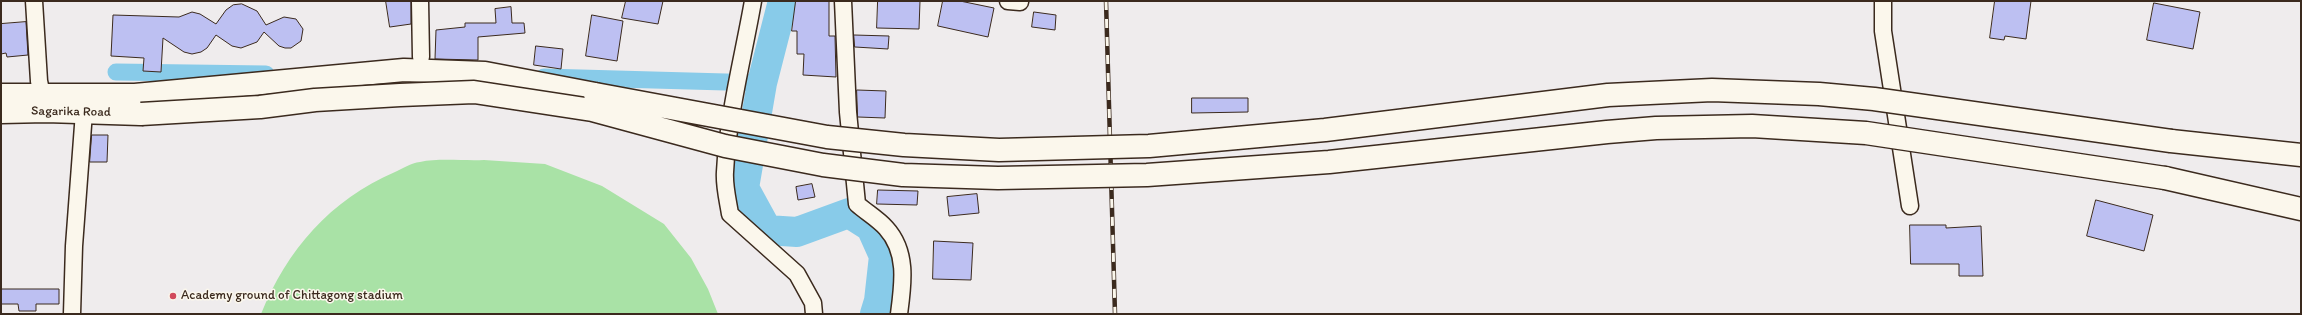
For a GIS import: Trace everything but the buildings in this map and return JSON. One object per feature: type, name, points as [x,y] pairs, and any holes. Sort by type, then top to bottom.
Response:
[{"type":"main road","points":[[138,104],[404,70],[485,73],[827,137],[904,145],[999,150],[1149,146],[1325,130],[1608,95],[1712,90],[1765,91],[1874,99],[2171,141],[2301,155]]},
{"type":"main road","points":[[138,104],[260,107],[354,98],[474,92],[592,110],[725,146],[822,165],[903,175],[998,178],[1147,175],[1306,164],[1656,128],[1752,126],[1866,133],[2166,178],[2301,209]]},
{"type":"main road","name":"Sagarika Road","points":[[1,95],[84,112],[138,104]]},
{"type":"main road","name":"Sagarika Road","points":[[1,112],[44,103],[138,104]]},
{"type":"street","points":[[34,1],[44,103]]},
{"type":"street","points":[[420,1],[421,57]]},
{"type":"street","points":[[753,1],[741,72],[736,87],[725,173],[730,214],[797,274],[813,303],[814,314]]},
{"type":"street","points":[[843,1],[848,112],[857,204],[886,228],[899,247],[902,265],[899,314]]},
{"type":"street","points":[[1883,1],[1883,31],[1910,206]]},
{"type":"street","points":[[72,314],[74,246],[84,112]]},
{"type":"green space","points":[[435,160],[484,160],[545,164],[602,186],[664,224],[691,258],[708,289],[718,314],[261,314],[284,269],[298,248],[331,212],[350,197],[407,166],[417,163]]},
{"type":"waterway","points":[[783,1],[762,83],[744,188],[767,230],[797,232],[849,213],[871,227],[884,256],[879,301],[875,314]]},
{"type":"waterway","points":[[116,72],[266,74]]},
{"type":"waterway","points":[[544,77],[762,83]]},
{"type":"railway","points":[[1106,1],[1115,314]]},
{"type":"place","name":"Academy ground of Chittagong stadium","points":[[173,296]]}]
